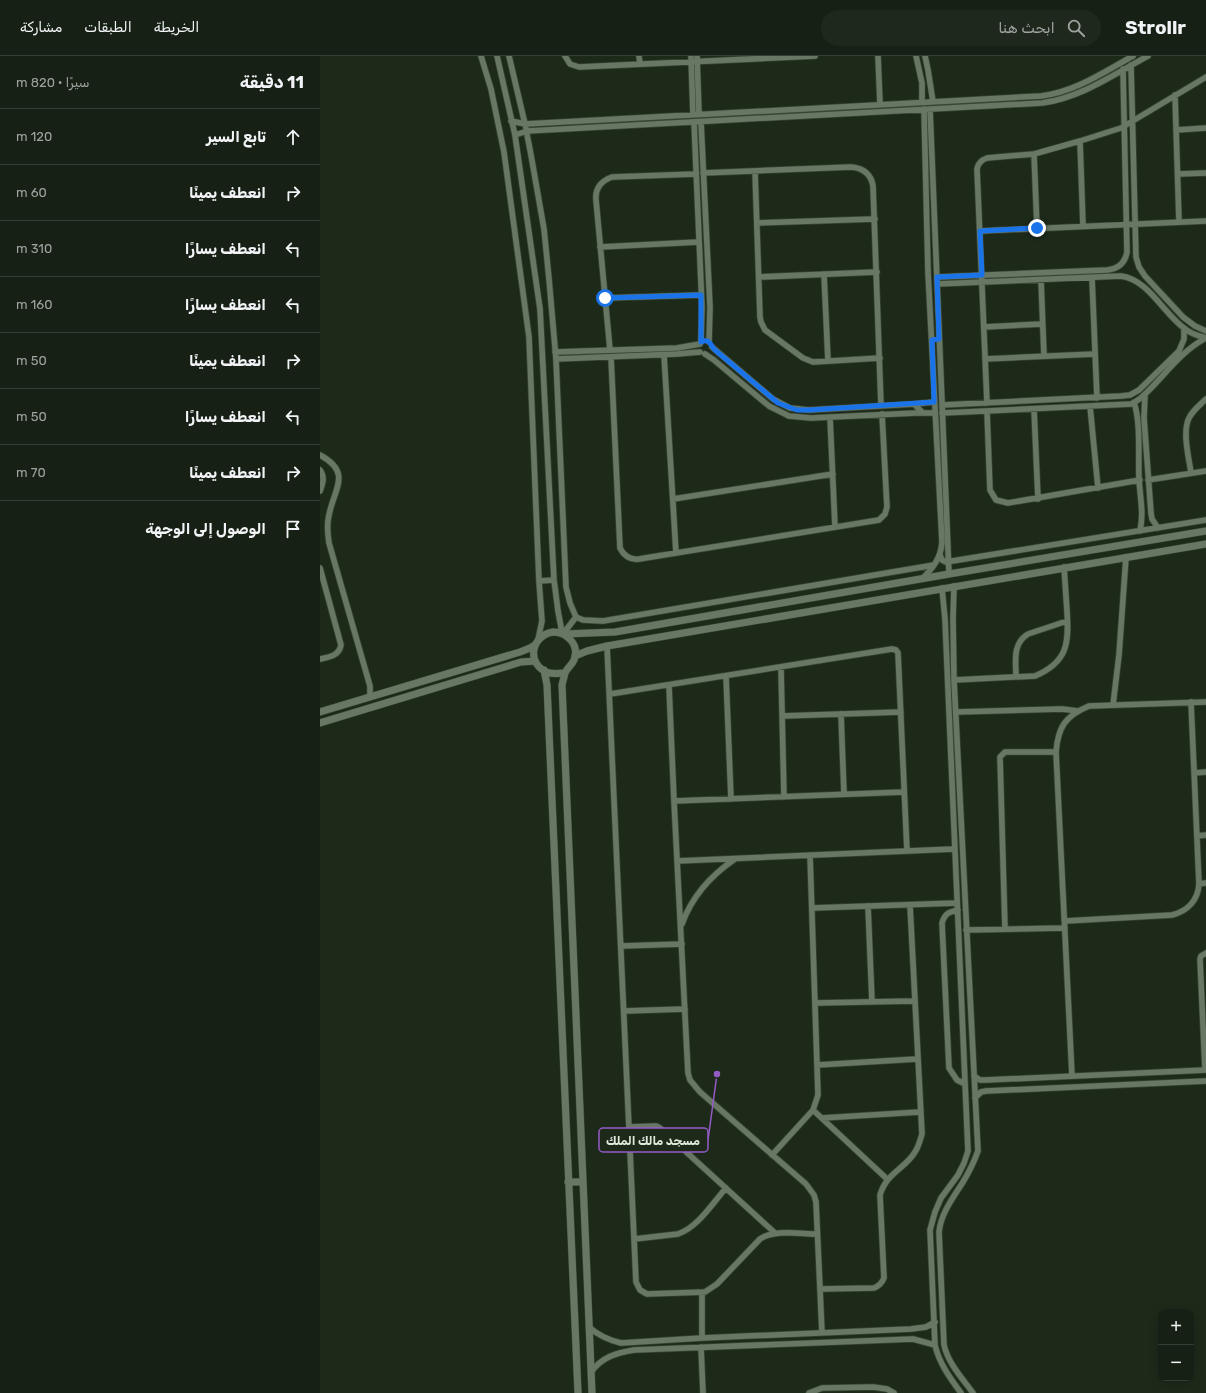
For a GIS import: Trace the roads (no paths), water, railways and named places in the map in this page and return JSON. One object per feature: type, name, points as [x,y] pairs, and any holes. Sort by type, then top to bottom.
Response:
[{"type":"street","points":[[481,56],[491,89],[504,152],[529,337],[542,621],[534,653],[538,666],[544,670],[555,674],[565,673]]},
{"type":"street","points":[[497,56],[515,135],[540,309],[554,580],[558,611],[563,634],[573,643],[575,656],[572,664],[565,673],[562,685],[592,1393]]},
{"type":"street","points":[[509,56],[527,131],[547,254],[556,359],[566,587],[570,603],[576,617],[583,620],[603,621],[934,565]]},
{"type":"street","points":[[565,56],[570,64],[579,67],[640,64],[694,59],[815,56]]},
{"type":"street","points":[[639,56],[640,64]]},
{"type":"street","points":[[878,56],[880,104]]},
{"type":"street","points":[[916,56],[922,83],[922,102]]},
{"type":"street","points":[[925,56],[933,102]]},
{"type":"street","points":[[511,120],[525,124],[1037,96],[1058,93],[1081,85],[1133,56]]},
{"type":"street","points":[[515,135],[527,131],[1051,102],[1076,94],[1148,56]]},
{"type":"street","points":[[694,59],[696,115]]},
{"type":"street","points":[[1131,65],[1136,258],[1142,272],[1189,322],[1206,331]]},
{"type":"street","points":[[937,277],[1107,270],[1114,269],[1121,265],[1126,256],[1127,224],[1124,69]]},
{"type":"street","points":[[987,403],[978,164],[987,158],[1034,154],[1115,130],[1132,122],[1206,77]]},
{"type":"street","points":[[1175,96],[1179,222]]},
{"type":"street","points":[[927,109],[937,277],[949,574]]},
{"type":"street","points":[[922,579],[940,555],[942,542],[928,272],[927,109]]},
{"type":"street","points":[[694,122],[701,295],[701,343],[699,348],[703,353],[712,358],[775,410],[796,418],[922,412],[935,413]]},
{"type":"street","points":[[556,359],[710,352],[710,307],[701,122]]},
{"type":"street","points":[[1176,130],[1206,128]]},
{"type":"street","points":[[1080,141],[1083,226]]},
{"type":"street","points":[[1034,154],[1037,228]]},
{"type":"street","points":[[704,173],[851,167],[860,168],[869,176],[872,181],[875,219],[881,406]]},
{"type":"street","points":[[755,171],[760,318],[765,330],[803,358],[813,362],[880,358]]},
{"type":"street","points":[[1178,174],[1206,173]]},
{"type":"street","points":[[610,350],[595,193],[597,188],[601,182],[612,178],[696,174]]},
{"type":"street","points":[[757,223],[875,219]]},
{"type":"street","points":[[980,231],[1206,221]]},
{"type":"street","points":[[600,247],[699,242]]},
{"type":"street","points":[[759,277],[877,272]]},
{"type":"street","points":[[824,274],[828,361]]},
{"type":"street","points":[[937,284],[1121,276],[1133,279],[1144,287],[1184,328],[1193,334],[1206,338]]},
{"type":"street","points":[[1092,278],[1097,398]]},
{"type":"street","points":[[1041,280],[1044,356]]},
{"type":"street","points":[[605,298],[701,295]]},
{"type":"street","points":[[984,327],[1042,324]]},
{"type":"street","points":[[942,405],[1126,396],[1139,390],[1179,351],[1184,339],[1184,328]]},
{"type":"street","points":[[942,413],[1127,404],[1134,402],[1145,394],[1190,348],[1206,338]]},
{"type":"street","points":[[932,340],[939,339]]},
{"type":"street","points":[[555,352],[683,347],[705,341],[773,399],[790,408],[809,410],[934,402]]},
{"type":"street","points":[[985,359],[1095,354]]},
{"type":"street","points":[[664,355],[676,553]]},
{"type":"street","points":[[611,357],[620,548],[624,555],[631,559],[879,520],[887,510],[882,414]]},
{"type":"street","points":[[1145,394],[1143,406],[1151,516],[1158,528]]},
{"type":"street","points":[[1191,473],[1186,434],[1187,425],[1192,413],[1206,399]]},
{"type":"street","points":[[1134,402],[1137,414],[1142,517],[1140,531]]},
{"type":"street","points":[[914,404],[922,412]]},
{"type":"street","points":[[1090,406],[1098,488]]},
{"type":"street","points":[[1034,409],[1038,499]]},
{"type":"street","points":[[987,411],[990,490],[991,494],[996,500],[1004,503],[1038,499],[1140,480]]},
{"type":"street","points":[[830,417],[835,527]]},
{"type":"street","points":[[1138,440],[1145,440]]},
{"type":"street","points":[[320,455],[331,461],[339,474],[338,484],[328,521],[329,543],[370,686],[370,697]]},
{"type":"street","points":[[937,463],[945,463]]},
{"type":"street","points":[[320,470],[324,481],[320,491]]},
{"type":"street","points":[[1148,480],[1206,471]]},
{"type":"street","points":[[673,499],[833,474]]},
{"type":"street","points":[[1142,517],[1151,516]]},
{"type":"street","points":[[940,555],[944,561],[949,561],[1206,520]]},
{"type":"street","points":[[320,712],[525,650],[548,633],[563,634],[615,632],[1206,531]]},
{"type":"street","points":[[575,656],[607,646],[1206,544]]},
{"type":"street","points":[[1116,546],[1117,558]]},
{"type":"street","points":[[1112,705],[1120,655],[1126,557]]},
{"type":"street","points":[[954,680],[1035,676],[1047,671],[1056,663],[1063,653],[1067,641],[1064,567]]},
{"type":"street","points":[[320,568],[341,645],[340,650],[336,654],[320,659]]},
{"type":"street","points":[[539,581],[554,580]]},
{"type":"street","points":[[954,586],[954,680],[978,1151],[969,1173],[951,1200],[940,1222],[940,1273],[944,1345],[950,1361],[973,1393]]},
{"type":"street","points":[[942,588],[945,619],[968,1151],[958,1175],[941,1198],[932,1220],[930,1230],[935,1345],[937,1355],[961,1393]]},
{"type":"street","points":[[563,634],[576,617]]},
{"type":"street","points":[[945,619],[953,619]]},
{"type":"street","points":[[1016,677],[1016,651],[1019,641],[1028,634],[1067,621]]},
{"type":"street","points":[[607,646],[636,1282],[643,1293],[652,1295],[702,1293],[717,1284],[764,1235],[775,1233],[817,1234]]},
{"type":"street","points":[[610,694],[669,686],[894,649],[898,653],[907,851]]},
{"type":"street","points":[[492,660],[496,669]]},
{"type":"street","points":[[320,723],[496,669],[521,662],[536,661]]},
{"type":"street","points":[[781,668],[784,797]]},
{"type":"street","points":[[544,670],[548,692],[578,1393]]},
{"type":"street","points":[[726,676],[731,799]]},
{"type":"street","points":[[669,686],[688,1073],[690,1080],[700,1092],[811,1189],[816,1202],[822,1333]]},
{"type":"street","points":[[1064,921],[1177,914],[1194,901],[1198,892],[1199,884],[1191,702]]},
{"type":"street","points":[[1072,1076],[1056,752],[1057,738],[1061,727],[1068,718],[1089,706],[1206,702]]},
{"type":"street","points":[[956,712],[1062,709],[1078,711]]},
{"type":"street","points":[[782,716],[900,712]]},
{"type":"street","points":[[841,714],[844,794]]},
{"type":"street","points":[[1005,929],[1000,757],[1004,752],[1056,752]]},
{"type":"street","points":[[1194,773],[1206,772]]},
{"type":"street","points":[[674,801],[904,792]]},
{"type":"street","points":[[1197,836],[1206,835]]},
{"type":"street","points":[[677,861],[954,849]]},
{"type":"street","points":[[772,1155],[813,1110],[818,1095],[810,855]]},
{"type":"street","points":[[681,926],[689,906],[702,888],[717,872],[735,859]]},
{"type":"street","points":[[1199,884],[1206,883]]},
{"type":"street","points":[[812,908],[957,903]]},
{"type":"street","points":[[820,1289],[874,1288],[882,1283],[884,1278],[880,1200],[882,1187],[887,1180],[915,1153],[920,1144],[922,1134],[910,905]]},
{"type":"street","points":[[868,906],[872,1002]]},
{"type":"street","points":[[958,910],[949,912],[944,916],[942,923],[949,1068],[957,1080],[965,1084]]},
{"type":"street","points":[[966,930],[1065,928]]},
{"type":"street","points":[[621,946],[682,944]]},
{"type":"street","points":[[960,954],[967,953]]},
{"type":"street","points":[[974,1076],[980,1080],[986,1080],[1205,1070],[1200,959],[1201,956],[1206,953]]},
{"type":"street","points":[[815,1003],[914,1001]]},
{"type":"street","points":[[624,1011],[685,1009]]},
{"type":"street","points":[[817,1065],[917,1059]]},
{"type":"street","points":[[975,1098],[981,1092],[986,1091],[1206,1081]]},
{"type":"street","points":[[813,1110],[887,1180]]},
{"type":"street","points":[[822,1118],[920,1112]]},
{"type":"street","points":[[629,1127],[656,1126],[660,1128],[775,1233]]},
{"type":"street","points":[[568,1182],[583,1182]]},
{"type":"street","points":[[634,1239],[684,1232],[694,1225],[726,1188]]},
{"type":"street","points":[[933,1273],[940,1273]]},
{"type":"street","points":[[702,1293],[702,1338]]},
{"type":"street","points":[[589,1327],[598,1335],[621,1343],[911,1329],[926,1326],[935,1322]]},
{"type":"street","points":[[591,1372],[597,1364],[607,1358],[622,1352],[634,1350],[913,1339],[920,1339],[935,1345]]},
{"type":"street","points":[[634,1342],[634,1350]]},
{"type":"street","points":[[701,1347],[703,1393]]},
{"type":"street","points":[[809,1393],[822,1388],[873,1386],[887,1389],[894,1393]]},
{"type":"place","name":"مسجد مالك الملك","points":[[717,1074]]}]
